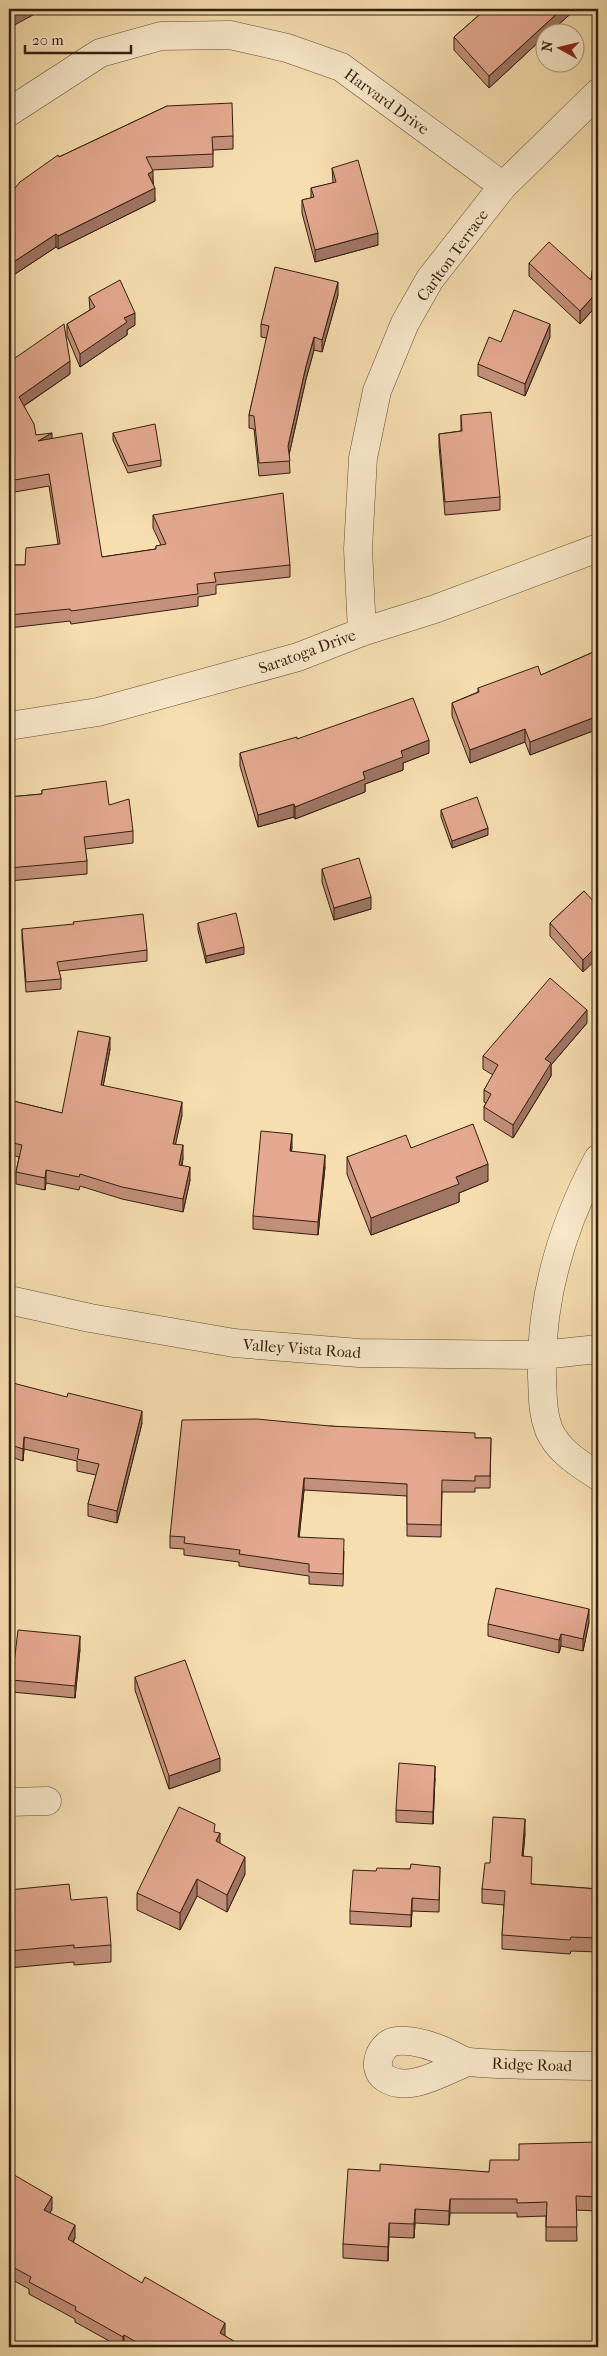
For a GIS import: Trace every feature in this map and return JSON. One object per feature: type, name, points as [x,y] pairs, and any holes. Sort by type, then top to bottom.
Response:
[{"type":"street","name":"Harvard Drive","points":[[9,112],[100,53],[161,36],[230,35],[287,48],[341,67],[503,186]]},
{"type":"street","name":"Carlton Terrace","points":[[362,632],[358,549],[363,458],[377,391],[405,323],[430,280],[503,186],[598,93]]},
{"type":"street","name":"Saratoga Drive","points":[[9,726],[98,712],[215,682],[298,657],[362,632],[435,609],[598,548]]},
{"type":"street","points":[[598,1159],[585,1183],[566,1232],[546,1301],[542,1355],[543,1407],[550,1431],[570,1458],[598,1476]]},
{"type":"street","name":"Valley Vista Road","points":[[9,1300],[90,1318],[234,1343],[359,1353],[542,1355],[598,1349]]},
{"type":"street","points":[[9,1802],[47,1801]]},
{"type":"street","name":"Ridge Road","points":[[467,2062],[598,2066]]},
{"type":"building","points":[[9,9],[21,9],[9,15]]},
{"type":"building","points":[[486,9],[562,9],[548,22],[534,22],[534,35],[489,76],[454,37]]},
{"type":"building","points":[[232,103],[233,136],[212,137],[213,154],[146,157],[153,171],[148,174],[155,188],[58,236],[56,234],[9,265],[9,195],[20,182],[58,155],[59,157],[167,106]]},
{"type":"building","points":[[358,160],[378,233],[315,250],[302,200],[314,197],[311,188],[336,182],[332,168]]},
{"type":"building","points":[[598,232],[598,291],[580,311],[529,263],[549,242],[591,280]]},
{"type":"building","points":[[275,267],[338,282],[322,340],[314,337],[306,366],[288,446],[290,461],[259,463],[254,416],[249,415],[269,326],[261,324]]},
{"type":"building","points":[[120,280],[135,313],[124,318],[127,322],[80,354],[67,324],[95,307],[89,297]]},
{"type":"building","points":[[514,310],[550,324],[525,384],[478,364],[489,337],[501,342]]},
{"type":"building","points":[[64,324],[70,361],[19,397],[34,424],[36,435],[52,433],[38,441],[82,433],[102,557],[156,549],[156,546],[166,544],[153,515],[283,493],[290,565],[214,573],[216,582],[197,584],[198,594],[71,611],[70,609],[9,615],[9,565],[25,565],[26,548],[60,544],[49,474],[9,481],[9,361]]},
{"type":"building","points":[[491,412],[500,497],[445,502],[439,434],[462,431],[461,415]]},
{"type":"building","points":[[155,424],[161,460],[128,466],[113,433]]},
{"type":"building","points":[[598,650],[598,716],[530,742],[525,729],[470,750],[452,703],[479,692],[478,688],[538,666],[541,675]]},
{"type":"building","points":[[413,698],[429,740],[401,751],[403,757],[363,772],[365,779],[295,807],[294,804],[258,815],[240,753],[297,737],[297,739]]},
{"type":"building","points":[[106,781],[109,805],[129,799],[133,831],[84,837],[87,861],[9,868],[9,797],[42,794],[42,790]]},
{"type":"building","points":[[477,797],[488,828],[452,841],[441,810]]},
{"type":"building","points":[[359,858],[371,897],[334,908],[322,869]]},
{"type":"building","points":[[584,891],[598,906],[598,945],[583,960],[550,923]]},
{"type":"building","points":[[236,913],[244,947],[206,956],[198,923]]},
{"type":"building","points":[[143,914],[147,950],[57,962],[61,979],[26,982],[22,929]]},
{"type":"building","points":[[550,978],[587,1010],[545,1059],[551,1063],[513,1125],[484,1107],[491,1094],[484,1090],[498,1065],[483,1056]]},
{"type":"building","points":[[78,1031],[110,1037],[101,1085],[182,1102],[173,1144],[183,1145],[179,1165],[190,1167],[183,1199],[122,1187],[80,1174],[79,1177],[46,1170],[45,1178],[16,1172],[22,1145],[9,1142],[9,1100],[62,1113]]},
{"type":"building","points":[[473,1124],[488,1164],[456,1177],[459,1184],[371,1218],[347,1157],[406,1135],[411,1148]]},
{"type":"building","points":[[261,1131],[292,1134],[290,1151],[325,1155],[318,1222],[253,1216]]},
{"type":"building","points":[[9,1382],[67,1397],[68,1393],[142,1411],[117,1511],[88,1504],[99,1464],[77,1459],[79,1449],[24,1437],[23,1449],[11,1445],[9,1464]]},
{"type":"building","points":[[257,1419],[330,1426],[475,1433],[475,1438],[491,1438],[490,1476],[475,1476],[475,1481],[442,1480],[441,1525],[407,1524],[407,1484],[304,1478],[298,1537],[344,1539],[343,1574],[309,1572],[309,1564],[239,1554],[240,1550],[184,1543],[185,1537],[170,1536],[182,1420]]},
{"type":"building","points":[[496,1588],[589,1609],[583,1639],[561,1634],[559,1640],[488,1624]]},
{"type":"building","points":[[18,1630],[80,1636],[75,1686],[12,1680]]},
{"type":"building","points":[[185,1660],[220,1758],[169,1776],[135,1677]]},
{"type":"building","points":[[399,1763],[435,1766],[433,1812],[396,1810]]},
{"type":"building","points":[[179,1807],[215,1824],[214,1832],[220,1833],[216,1841],[245,1857],[227,1895],[197,1879],[180,1913],[137,1893]]},
{"type":"building","points":[[493,1817],[525,1819],[522,1856],[532,1857],[531,1884],[598,1889],[598,1938],[571,1937],[570,1940],[502,1935],[505,1891],[482,1889],[485,1863],[490,1863]]},
{"type":"building","points":[[411,1864],[440,1867],[439,1900],[412,1898],[411,1915],[350,1911],[353,1870],[376,1871],[377,1868],[410,1869]]},
{"type":"building","points":[[69,1884],[71,1900],[107,1897],[111,1945],[74,1948],[74,1945],[9,1951],[9,1890]]},
{"type":"building","points":[[598,2142],[598,2197],[576,2196],[577,2227],[546,2227],[547,2202],[517,2203],[517,2199],[450,2199],[449,2211],[415,2209],[414,2224],[389,2223],[388,2247],[343,2244],[348,2169],[380,2171],[380,2164],[489,2172],[490,2160],[519,2160],[519,2144]]},
{"type":"building","points":[[9,2172],[52,2197],[44,2210],[75,2225],[68,2239],[142,2283],[145,2277],[225,2323],[220,2333],[244,2347],[145,2347],[124,2335],[123,2337],[75,2310],[76,2307],[29,2282],[31,2277],[9,2265]]}]
